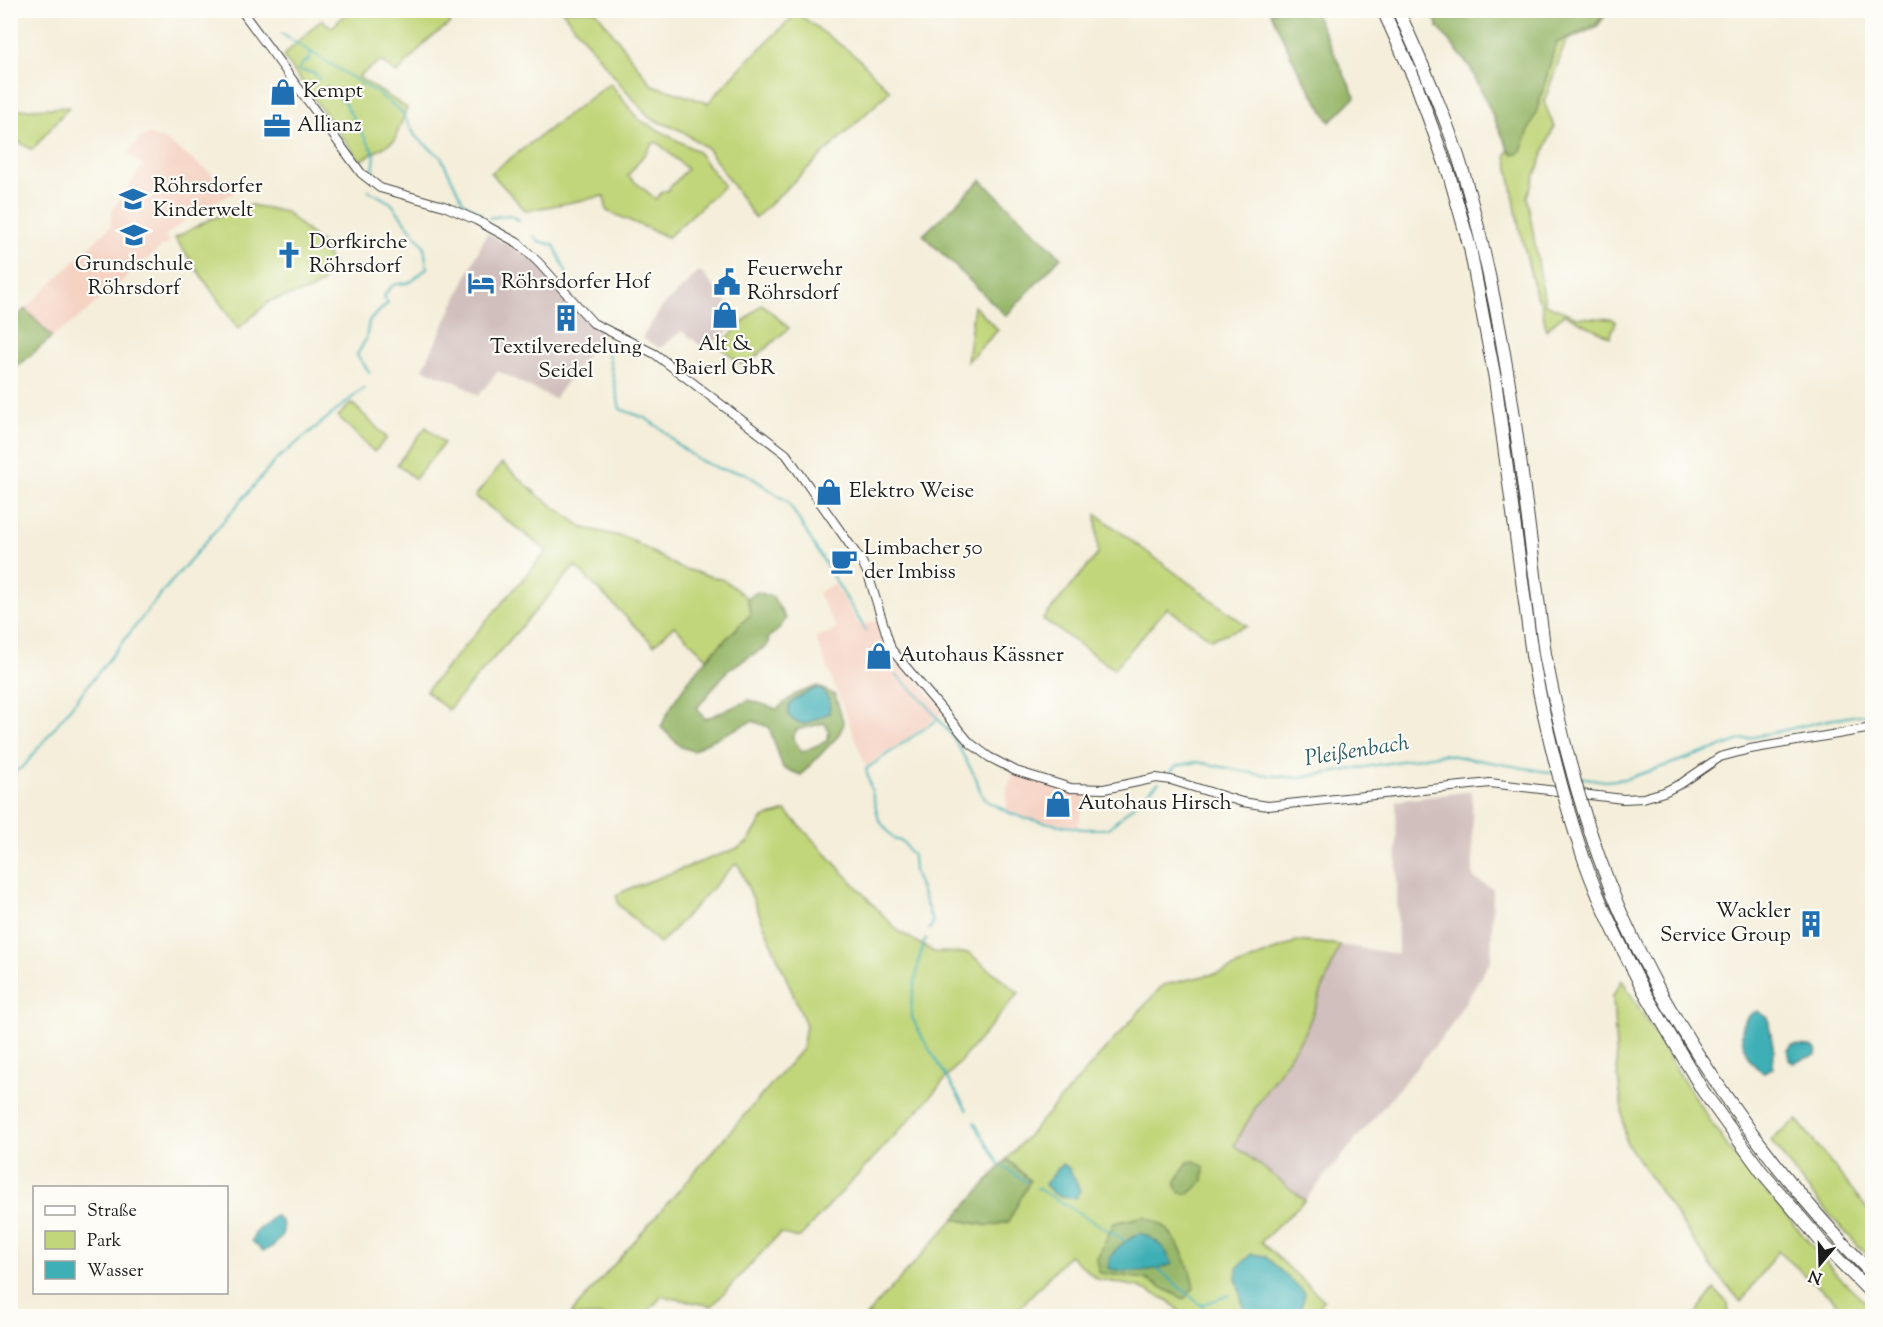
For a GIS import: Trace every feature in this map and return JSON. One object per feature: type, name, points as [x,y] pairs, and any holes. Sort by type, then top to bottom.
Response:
[{"type":"highway","points":[[1383,10],[1416,83],[1449,174],[1470,248],[1495,379],[1539,654],[1597,853],[1630,933],[1658,988],[1715,1082],[1771,1161],[1837,1238],[1872,1274]]},
{"type":"highway","points":[[1398,10],[1437,99],[1463,173],[1483,246],[1507,377],[1552,753],[1585,863],[1618,940],[1644,991],[1703,1091],[1761,1171],[1825,1246],[1872,1294]]},
{"type":"street","points":[[241,10],[361,173],[370,181],[390,192],[444,206],[518,243],[593,323],[655,354],[786,454],[862,562],[868,574],[891,649],[974,747],[1016,771],[1071,788],[1104,789],[1156,778],[1171,780],[1242,802],[1268,806],[1490,783],[1612,799],[1643,798],[1664,792],[1682,783],[1720,757],[1750,749],[1872,728]]},
{"type":"shaded area","name":"Grundschule Röhrsdorf","points":[[151,135],[168,142],[234,190],[232,194],[186,219],[165,236],[170,243],[161,247],[77,319],[52,337],[25,309],[111,226],[112,211],[143,165],[128,154],[139,139]]},
{"type":"shaded area","points":[[487,233],[539,263],[605,331],[554,399],[498,371],[478,396],[461,384],[423,369]]},
{"type":"shaded area","points":[[700,271],[742,320],[705,349],[682,331],[660,348],[642,338],[662,307]]},
{"type":"shaded area","points":[[834,583],[859,626],[882,619],[891,649],[944,712],[866,767],[816,638],[837,629],[818,593]]},
{"type":"shaded area","points":[[1016,771],[1089,790],[1077,826],[1027,818],[1007,810],[1007,789]]},
{"type":"shaded area","points":[[1472,791],[1473,878],[1493,889],[1491,960],[1448,1030],[1305,1200],[1233,1146],[1260,1100],[1305,1033],[1340,945],[1398,954],[1396,801]]},
{"type":"green space","points":[[344,11],[439,11],[451,23],[429,39],[397,73],[380,61],[358,77],[407,108],[394,141],[360,161],[283,56],[322,19],[331,28],[346,14]]},
{"type":"green space","points":[[562,11],[596,11],[652,85],[708,103],[743,65],[797,13],[857,57],[890,91],[755,218],[708,149],[680,130],[651,119]]},
{"type":"green space","points":[[1270,11],[1314,11],[1355,97],[1330,122],[1298,70]]},
{"type":"green space","points":[[1432,11],[1606,11],[1596,25],[1556,43],[1538,107],[1521,151],[1513,154],[1509,150],[1470,67],[1438,27]]},
{"type":"green space","points":[[1606,11],[1609,11],[1597,27],[1566,41],[1544,102],[1554,126],[1527,196],[1545,304],[1577,317],[1612,319],[1616,322],[1610,337],[1564,314],[1546,330],[1541,301],[1537,298],[1519,227],[1506,155],[1509,150],[1513,154],[1538,107],[1556,43],[1596,25]]},
{"type":"green space","points":[[610,83],[638,119],[697,151],[724,186],[668,237],[607,211],[604,196],[526,211],[491,173]],"holes":[[[657,142],[687,169],[667,191],[663,191],[656,199],[628,176],[652,144]]]},
{"type":"green space","points":[[69,107],[32,150],[11,137],[11,114],[14,110]]},
{"type":"green space","points":[[981,180],[1061,257],[1006,316],[923,235]]},
{"type":"green space","points":[[251,205],[286,212],[324,246],[327,256],[333,263],[321,284],[311,290],[270,301],[238,329],[175,238],[208,220]]},
{"type":"green space","points":[[762,304],[789,328],[744,367],[719,346]]},
{"type":"green space","points":[[974,306],[998,330],[967,362]]},
{"type":"green space","points":[[25,309],[52,337],[11,372],[11,322]]},
{"type":"green space","points":[[352,403],[387,438],[374,452],[338,416]]},
{"type":"green space","points":[[426,427],[444,443],[415,479],[397,464]]},
{"type":"green space","points":[[502,463],[539,496],[584,528],[628,538],[678,567],[724,580],[747,598],[751,614],[707,658],[674,626],[654,645],[575,566],[448,710],[426,691],[547,551],[475,496]]},
{"type":"green space","points":[[1096,514],[1247,626],[1211,639],[1167,608],[1114,669],[1043,619],[1098,554]]},
{"type":"green space","points":[[757,592],[773,597],[786,619],[769,637],[767,646],[729,669],[697,708],[705,719],[750,700],[777,709],[794,695],[817,686],[835,695],[844,724],[838,736],[801,775],[783,768],[769,727],[752,721],[693,751],[681,747],[661,727],[689,680],[751,614],[747,598]],"holes":[[[817,688],[805,724],[794,721],[788,715],[794,700]],[[825,723],[829,733],[827,741],[802,752],[793,738],[796,730]]]},
{"type":"green space","points":[[786,811],[898,931],[934,952],[969,953],[1019,993],[923,1105],[799,1238],[780,1233],[712,1306],[662,1296],[644,1316],[569,1316],[802,1049],[806,1025],[739,866],[736,864],[732,867],[660,944],[619,905],[616,895],[738,848],[748,842],[763,818]]},
{"type":"green space","points":[[1297,941],[1340,945],[1305,1033],[1260,1100],[1234,1145],[1305,1200],[1261,1242],[1324,1300],[1312,1316],[1293,1316],[1297,1313],[1236,1278],[1246,1316],[1185,1316],[1169,1301],[1139,1287],[1097,1279],[1069,1255],[1012,1316],[866,1316],[954,1219],[989,1226],[1030,1181],[1007,1159],[1163,985],[1223,972]]},
{"type":"green space","points":[[1622,980],[1685,1083],[1730,1150],[1838,1276],[1872,1308],[1872,1316],[1852,1316],[1778,1251],[1741,1302],[1712,1267],[1626,1142],[1617,1068],[1613,996]]},
{"type":"green space","points":[[1797,1120],[1872,1215],[1872,1259],[1818,1202],[1771,1140]]},
{"type":"green space","points":[[1007,1159],[1030,1181],[1008,1222],[989,1226],[954,1219]]},
{"type":"green space","points":[[1195,1161],[1204,1167],[1203,1181],[1189,1194],[1180,1193],[1175,1183],[1188,1162]]},
{"type":"green space","points":[[1145,1216],[1166,1228],[1184,1256],[1194,1288],[1184,1299],[1145,1279],[1099,1273],[1097,1258],[1114,1223]]},
{"type":"green space","points":[[1714,1289],[1728,1303],[1729,1314],[1727,1316],[1694,1316]]},
{"type":"water","points":[[816,688],[823,691],[830,701],[829,713],[805,724],[794,721],[788,715],[789,705]]},
{"type":"water","points":[[1758,1011],[1768,1018],[1774,1052],[1773,1068],[1764,1072],[1750,1060],[1745,1051],[1742,1031],[1749,1015]]},
{"type":"water","points":[[1792,1045],[1812,1046],[1817,1050],[1816,1055],[1793,1063],[1789,1060],[1788,1050]]},
{"type":"water","points":[[1062,1164],[1069,1168],[1080,1190],[1076,1198],[1058,1195],[1045,1184]]},
{"type":"water","points":[[275,1215],[283,1225],[283,1231],[274,1245],[263,1251],[252,1241],[255,1233]]},
{"type":"water","points":[[1140,1233],[1160,1245],[1173,1264],[1141,1271],[1108,1268],[1115,1251]]},
{"type":"water","points":[[1251,1254],[1265,1256],[1305,1293],[1298,1312],[1293,1316],[1246,1316],[1236,1278],[1237,1268]]},
{"type":"waterway","name":"Pleißenbach","points":[[282,34],[377,93],[401,111],[416,137],[441,157],[463,202],[482,214]]},
{"type":"waterway","points":[[311,52],[309,60],[303,63],[298,70],[314,73],[320,79]]},
{"type":"waterway","points":[[327,86],[344,102],[375,155],[373,173]]},
{"type":"waterway","points":[[368,190],[391,203],[424,246],[427,268],[412,281],[391,287],[384,297],[388,303],[369,321],[366,339],[357,355],[370,373]]},
{"type":"waterway","name":"Pleißenbach","points":[[489,218],[509,215],[519,220]]},
{"type":"waterway","name":"Pleißenbach","points":[[534,236],[538,241],[554,245],[567,274]]},
{"type":"waterway","name":"Pleißenbach","points":[[607,348],[620,409],[645,418],[699,460],[720,469],[745,473],[788,502],[866,631]]},
{"type":"waterway","points":[[10,775],[24,766],[160,595],[277,459],[364,388]]},
{"type":"waterway","name":"Pleißenbach","points":[[895,674],[922,699],[953,737],[976,778],[981,794],[987,801],[1012,814],[1082,829],[1108,829],[1159,782]]},
{"type":"waterway","name":"Pleißenbach","points":[[1579,777],[1605,781],[1626,779],[1741,740],[1828,720],[1872,713]]},
{"type":"waterway","points":[[929,929],[933,923],[914,871],[913,856],[903,842],[894,839],[879,820],[866,769],[938,719]]},
{"type":"waterway","name":"Pleißenbach","points":[[1166,776],[1176,766],[1197,762],[1257,774],[1299,778],[1443,754],[1553,773]]},
{"type":"waterway","points":[[926,938],[920,955],[911,1004],[912,1017],[967,1110]]},
{"type":"waterway","points":[[974,1122],[998,1163],[1027,1182]]},
{"type":"waterway","points":[[1037,1188],[1126,1241]]},
{"type":"waterway","points":[[1158,1269],[1201,1305],[1230,1295]]},
{"type":"waterway","points":[[1202,1305],[1206,1316]]},
{"type":"place","name":"Kempt","points":[[283,92]]},
{"type":"place","name":"Allianz","points":[[277,126]]},
{"type":"place","name":"Röhrsdorfer Kinderwelt","points":[[133,199]]},
{"type":"place","name":"Grundschule Röhrsdorf","points":[[134,235]]},
{"type":"place","name":"Dorfkirche Röhrsdorf","points":[[289,255]]},
{"type":"place","name":"Feuerwehr Röhrsdorf","points":[[727,282]]},
{"type":"place","name":"Röhrsdorfer Hof","points":[[481,283]]},
{"type":"place","name":"Alt & Baierl GbR","points":[[725,315]]},
{"type":"place","name":"Textilveredelung Seidel","points":[[566,318]]},
{"type":"place","name":"Elektro Weise","points":[[829,492]]},
{"type":"place","name":"Limbacher 50 der Imbiss","points":[[844,561]]},
{"type":"place","name":"Autohaus Kässner","points":[[879,656]]},
{"type":"place","name":"Autohaus Hirsch","points":[[1058,804]]},
{"type":"place","name":"Wackler Service Group","points":[[1811,924]]}]
